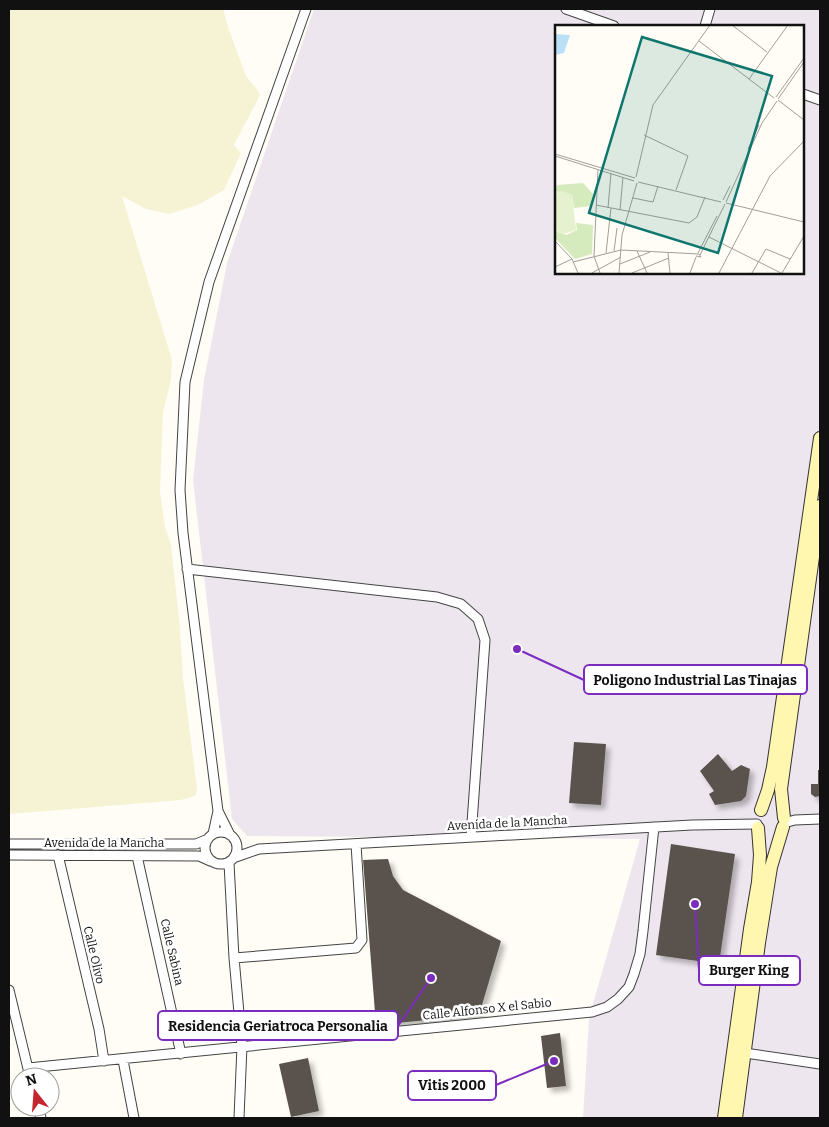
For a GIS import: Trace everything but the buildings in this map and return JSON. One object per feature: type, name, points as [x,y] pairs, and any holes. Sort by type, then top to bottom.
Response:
[{"type":"street","points":[[239,1118],[242,1046],[228,862],[238,845],[229,833],[218,811],[186,569],[180,490],[185,382],[209,282],[306,9]]},
{"type":"street","points":[[566,9],[611,25]]},
{"type":"street","points":[[704,25],[710,9]]},
{"type":"street","points":[[804,94],[820,100]]},
{"type":"street","points":[[761,810],[769,807],[776,808],[783,814],[784,823],[780,832],[770,835],[762,832],[756,820],[768,790],[773,767],[820,438]]},
{"type":"street","points":[[736,1118],[771,867],[784,823],[781,789],[820,506]]},
{"type":"street","points":[[186,569],[437,597],[460,604],[478,619],[485,640],[471,837]]},
{"type":"street","points":[[218,811],[205,848],[210,861],[228,862]]},
{"type":"street","points":[[784,823],[795,820],[820,819]]},
{"type":"street","name":"Avenida de la Mancha","points":[[238,845],[258,850],[654,827],[732,824],[758,826]]},
{"type":"street","points":[[724,1118],[758,882],[758,826]]},
{"type":"street","name":"Calle Alfonso X el Sabio","points":[[60,1068],[242,1046],[592,1012],[607,1007],[629,987],[640,954],[654,827]]},
{"type":"street","points":[[210,836],[218,832],[229,833]]},
{"type":"street","name":"Avenida de la Mancha","points":[[9,844],[196,844],[210,836]]},
{"type":"street","points":[[234,958],[356,948],[362,940],[356,844]]},
{"type":"street","name":"Avenida de la Mancha","points":[[228,862],[258,850]]},
{"type":"street","name":"Avenida de la Mancha","points":[[9,855],[199,856],[210,861]]},
{"type":"street","name":"Calle Olivo","points":[[58,855],[99,1029],[104,1062]]},
{"type":"street","name":"Calle Sabina","points":[[137,856],[181,1054]]},
{"type":"street","points":[[9,990],[28,1067]]},
{"type":"street","points":[[745,1053],[820,1064]]},
{"type":"street","points":[[123,1060],[134,1118]]},
{"type":"shaded area","points":[[9,9],[223,9],[246,76],[260,95],[234,145],[241,153],[224,190],[198,205],[169,214],[146,209],[122,196],[172,360],[171,380],[163,412],[160,491],[165,528],[171,544],[183,678],[197,789],[195,796],[181,800],[9,814]]},
{"type":"shaded area","points":[[314,9],[820,9],[820,1118],[583,1118],[589,1018],[640,839],[247,836],[232,819],[193,480],[204,380],[227,263]]},
{"type":"place","name":"Poligono Industrial Las Tinajas","points":[[517,649]]},
{"type":"place","name":"Burger King","points":[[695,904]]},
{"type":"place","name":"Residencia Geriatroca Personalia","points":[[431,978]]},
{"type":"place","name":"Vitis 2000","points":[[554,1061]]}]
